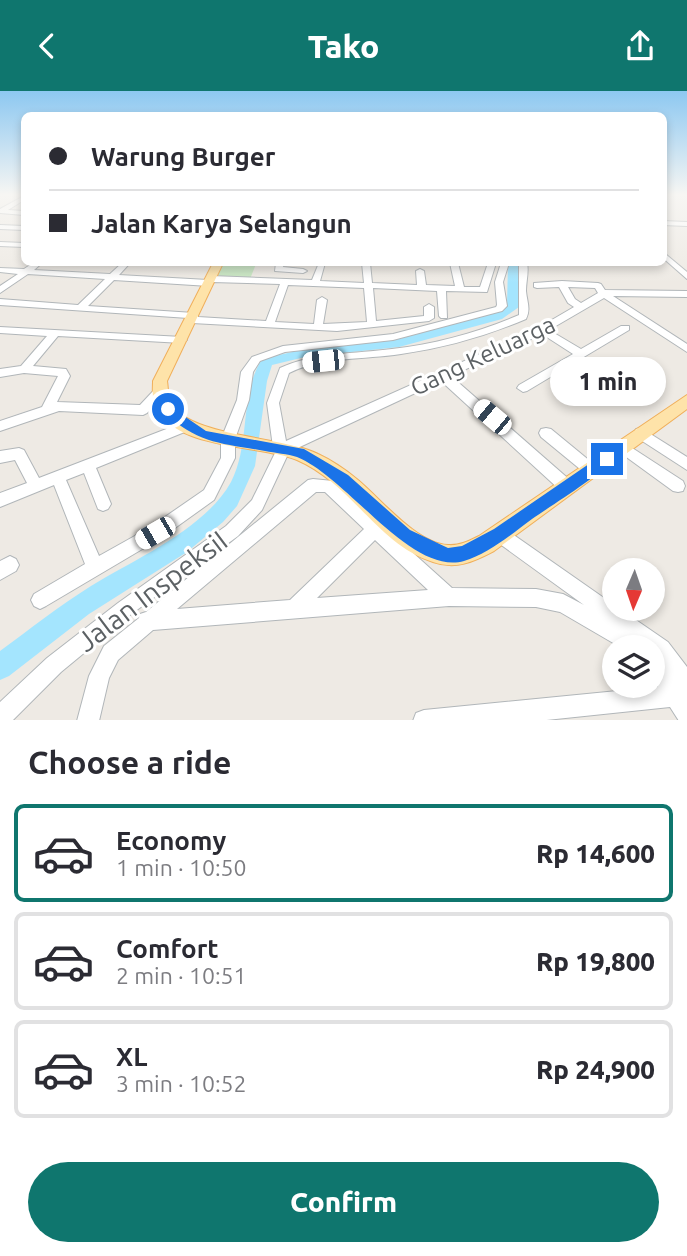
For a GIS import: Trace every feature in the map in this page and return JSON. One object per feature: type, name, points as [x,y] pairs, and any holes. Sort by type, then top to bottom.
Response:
[{"type":"main road","points":[[217,266],[160,381],[159,392],[168,409],[187,426],[203,435],[300,453],[343,479],[405,535],[448,556],[464,554],[499,534],[687,401]]},
{"type":"street","points":[[0,227],[21,228]]},
{"type":"street","points":[[0,244],[21,245]]},
{"type":"street","points":[[667,258],[687,276]]},
{"type":"street","points":[[0,290],[34,266]]},
{"type":"street","points":[[81,307],[123,266]]},
{"type":"street","points":[[279,266],[278,269],[304,267],[298,282]]},
{"type":"street","points":[[315,283],[321,266]]},
{"type":"street","points":[[366,266],[372,325]]},
{"type":"street","points":[[455,266],[460,289]]},
{"type":"street","points":[[0,270],[112,277],[481,290],[487,288],[491,266]]},
{"type":"street","points":[[40,600],[155,533],[209,495],[228,459],[230,439],[243,400],[247,372],[256,359],[293,347],[393,337],[499,309],[502,306],[499,282],[504,266]]},
{"type":"street","points":[[277,447],[272,403],[285,371],[303,363],[389,353],[454,340],[523,317],[526,311],[522,286],[524,266]]},
{"type":"street","points":[[420,271],[422,288]]},
{"type":"street","points":[[269,325],[285,282]]},
{"type":"street","points":[[562,284],[571,301],[581,308]]},
{"type":"street","points":[[537,285],[593,285],[687,349]]},
{"type":"street","points":[[441,288],[444,316]]},
{"type":"street","points":[[605,293],[687,293]]},
{"type":"street","name":"Gang Keluarga","points":[[277,447],[542,330],[605,293]]},
{"type":"street","points":[[318,328],[322,300]]},
{"type":"street","points":[[0,302],[318,328],[429,318],[429,307]]},
{"type":"street","points":[[523,388],[625,328]]},
{"type":"street","points":[[0,330],[182,341]]},
{"type":"street","points":[[542,330],[580,353]]},
{"type":"street","points":[[24,369],[55,333]]},
{"type":"street","points":[[0,373],[24,369],[64,374],[48,408]]},
{"type":"street","points":[[443,376],[566,486]]},
{"type":"street","points":[[0,426],[48,408],[143,410],[159,392]]},
{"type":"street","points":[[0,500],[187,426]]},
{"type":"street","points":[[546,433],[590,470]]},
{"type":"street","points":[[641,433],[687,464]]},
{"type":"street","name":"Jalan InspeksiI","points":[[0,717],[17,698],[64,657],[124,609],[232,531],[257,505],[277,447]]},
{"type":"street","points":[[622,447],[678,486]]},
{"type":"street","points":[[0,457],[19,454],[35,484]]},
{"type":"street","points":[[88,464],[103,504]]},
{"type":"street","points":[[57,476],[95,568]]},
{"type":"street","points":[[88,720],[99,676],[111,653],[146,621],[313,485],[328,486],[449,597]]},
{"type":"street","points":[[295,609],[375,529]]},
{"type":"street","points":[[499,534],[661,649],[684,698]]},
{"type":"street","points":[[146,621],[449,597],[550,599],[564,603],[617,635]]},
{"type":"street","points":[[665,676],[684,698]]},
{"type":"street","points":[[424,720],[684,698]]},
{"type":"green space","points":[[220,266],[255,266],[250,279],[214,278]]},
{"type":"waterway","points":[[0,667],[81,606],[180,544],[216,516],[237,489],[246,466],[262,371],[267,362],[305,353],[399,343],[498,316],[513,307],[513,266]]},
{"type":"route","points":[[168,409],[176,419],[203,435],[280,447],[300,453],[343,479],[405,535],[448,556],[464,554],[499,534],[607,459]]}]
